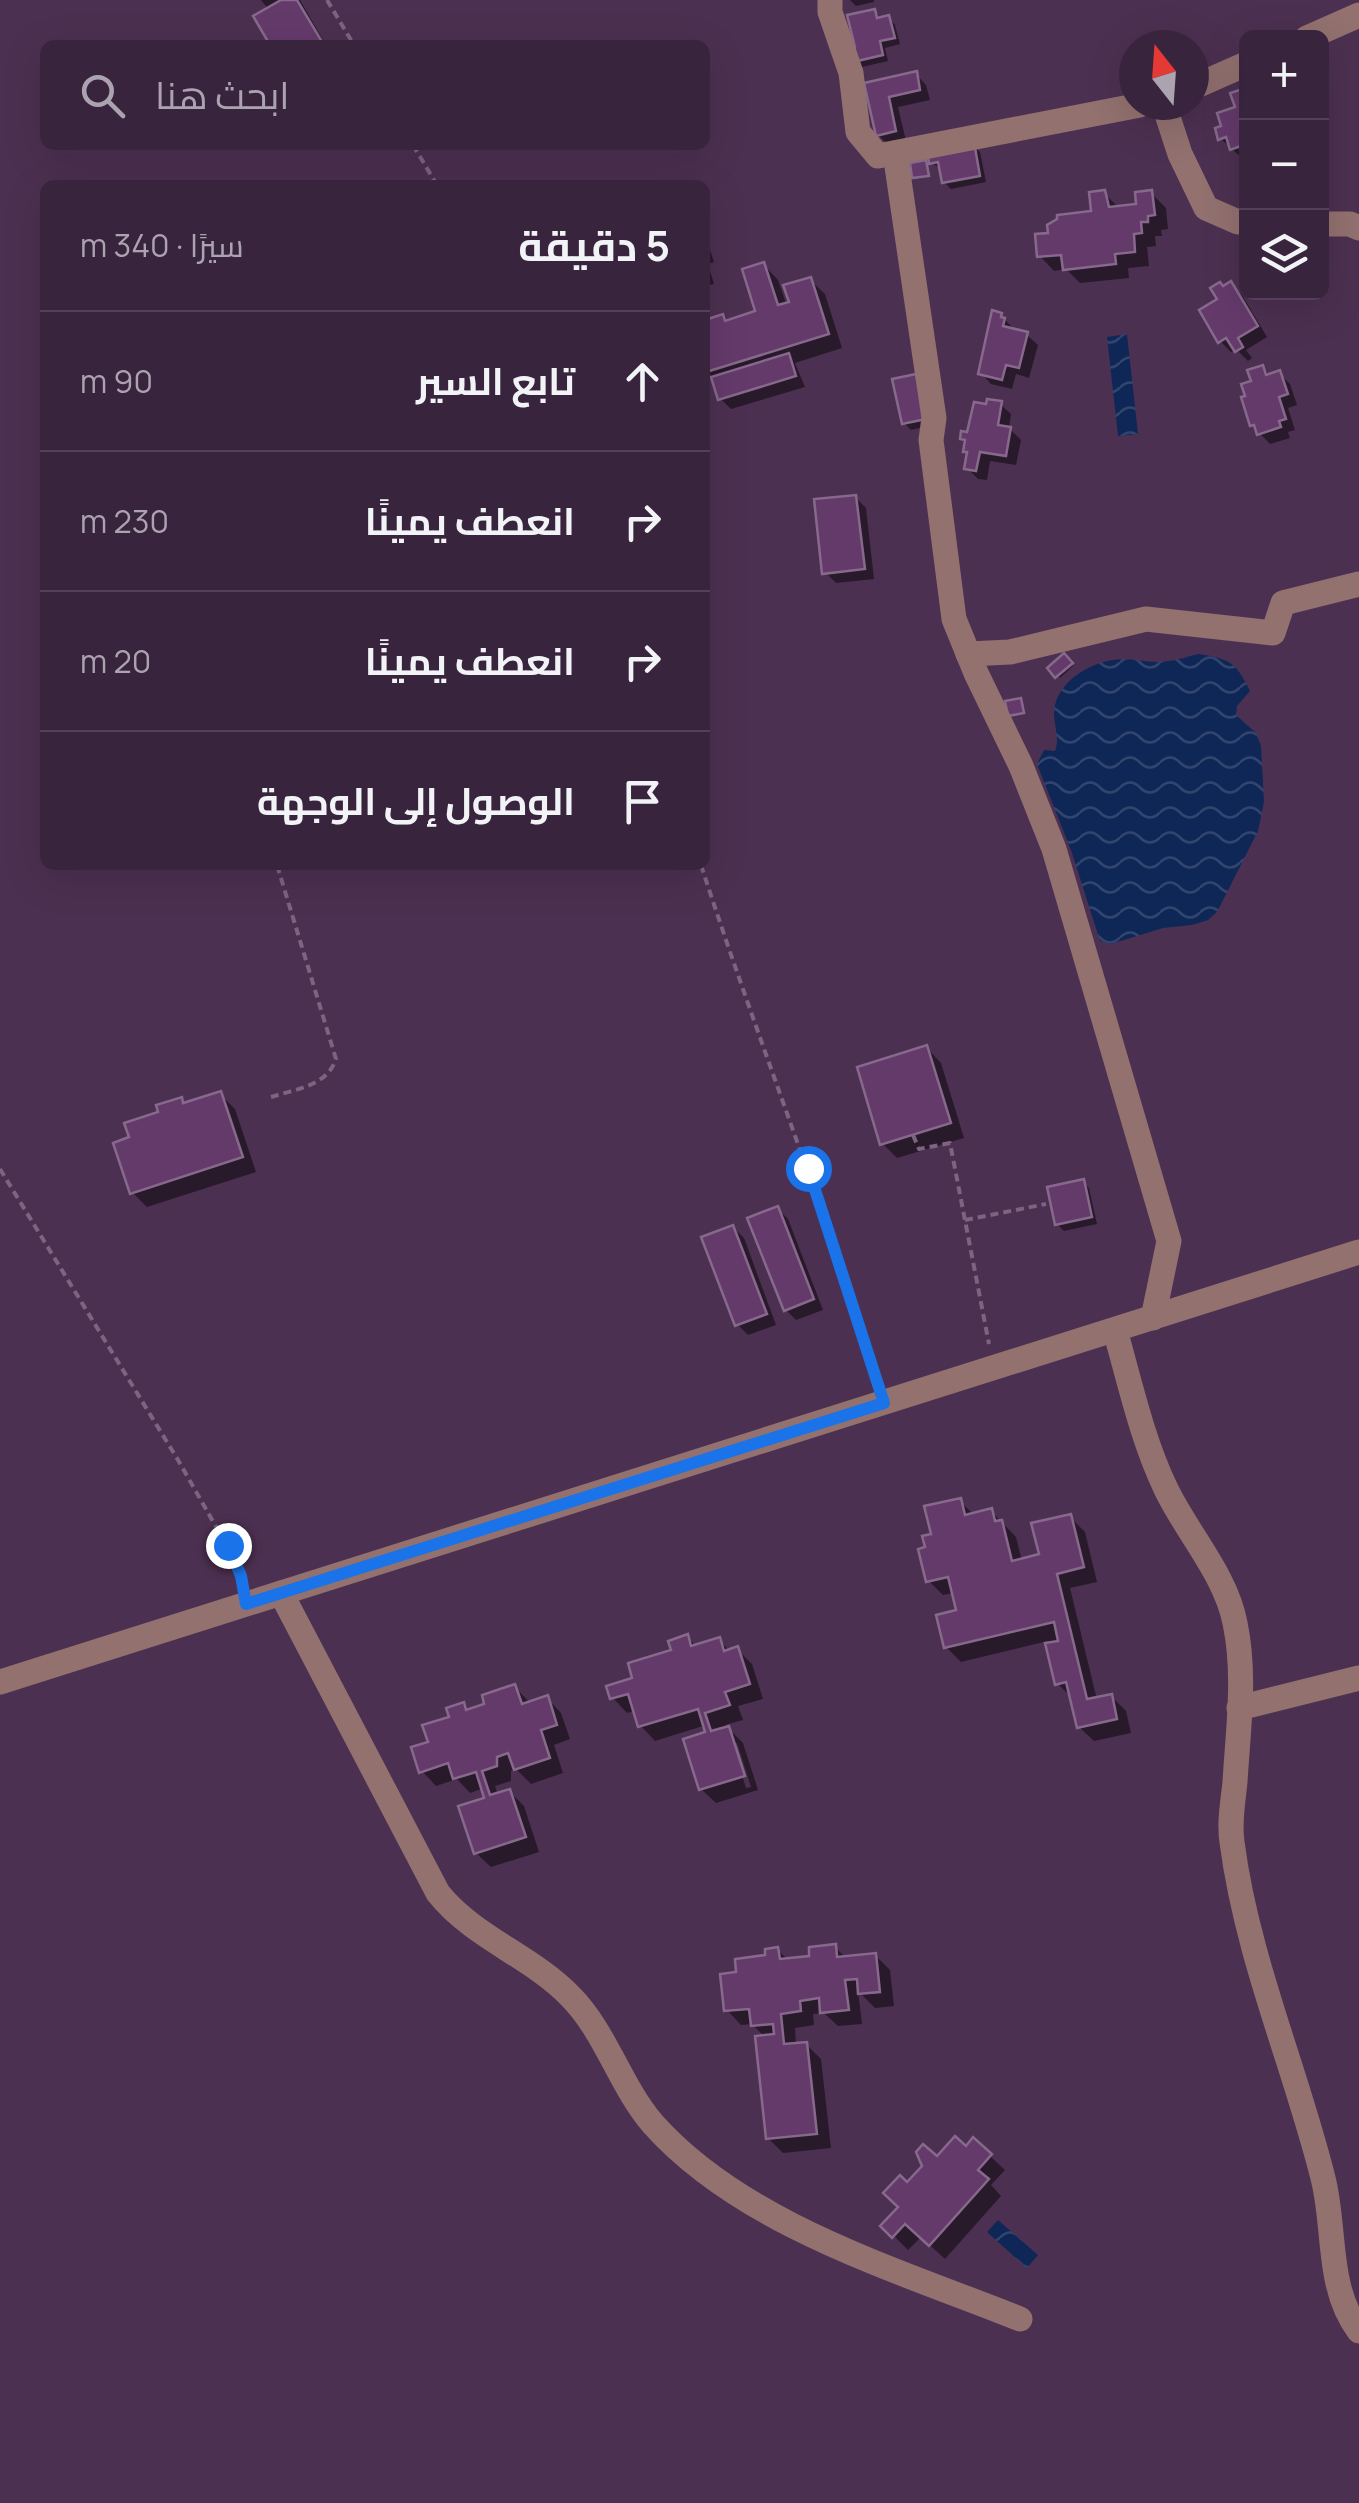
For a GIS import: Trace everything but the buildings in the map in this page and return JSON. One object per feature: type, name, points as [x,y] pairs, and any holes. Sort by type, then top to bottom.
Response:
[{"type":"street","points":[[830,0],[830,12],[851,72],[858,132],[878,156],[1119,109]]},
{"type":"street","points":[[1324,30],[1359,14]]},
{"type":"street","points":[[1209,80],[1239,67]]},
{"type":"street","points":[[1169,120],[1206,208],[1239,222]]},
{"type":"street","points":[[895,152],[934,418],[932,440],[954,619],[1054,848],[1169,1242],[1153,1318]]},
{"type":"street","points":[[1329,225],[1359,228]]},
{"type":"street","points":[[968,654],[1010,652],[1146,619],[1274,633],[1284,603],[1359,584]]},
{"type":"street","points":[[0,1682],[1359,1252]]},
{"type":"street","points":[[1115,1330],[1158,1471],[1232,1611],[1240,1708],[1232,1842],[1254,1949],[1306,2112],[1324,2184],[1335,2272],[1350,2319],[1359,2331]]},
{"type":"street","points":[[281,1593],[438,1893],[470,1923],[570,1996],[652,2122],[707,2171],[796,2228],[1020,2319]]},
{"type":"street","points":[[1240,1708],[1359,1678]]},
{"type":"path","points":[[327,0],[351,40]]},
{"type":"path","points":[[415,150],[434,180]]},
{"type":"path","points":[[271,1097],[316,1083],[327,1076],[336,1059],[279,870]]},
{"type":"path","points":[[703,870],[808,1168],[884,1403]]},
{"type":"path","points":[[912,1135],[919,1149],[950,1143],[994,1369]]},
{"type":"path","points":[[0,1169],[228,1545],[241,1576],[246,1604]]},
{"type":"path","points":[[965,1220],[1046,1204]]},
{"type":"water","points":[[1127,334],[1138,434],[1118,436],[1107,337]]},
{"type":"water","points":[[1199,654],[1231,664],[1250,691],[1237,706],[1236,715],[1256,733],[1261,746],[1264,802],[1258,831],[1217,912],[1208,920],[1163,928],[1111,944],[1100,941],[1072,853],[1037,764],[1044,750],[1055,751],[1055,705],[1072,679],[1101,663],[1122,659],[1163,662]]},
{"type":"water","points":[[998,2220],[1038,2255],[1027,2268],[987,2232]]},
{"type":"route","points":[[228,1545],[241,1576],[246,1604],[884,1403],[808,1168]]}]
